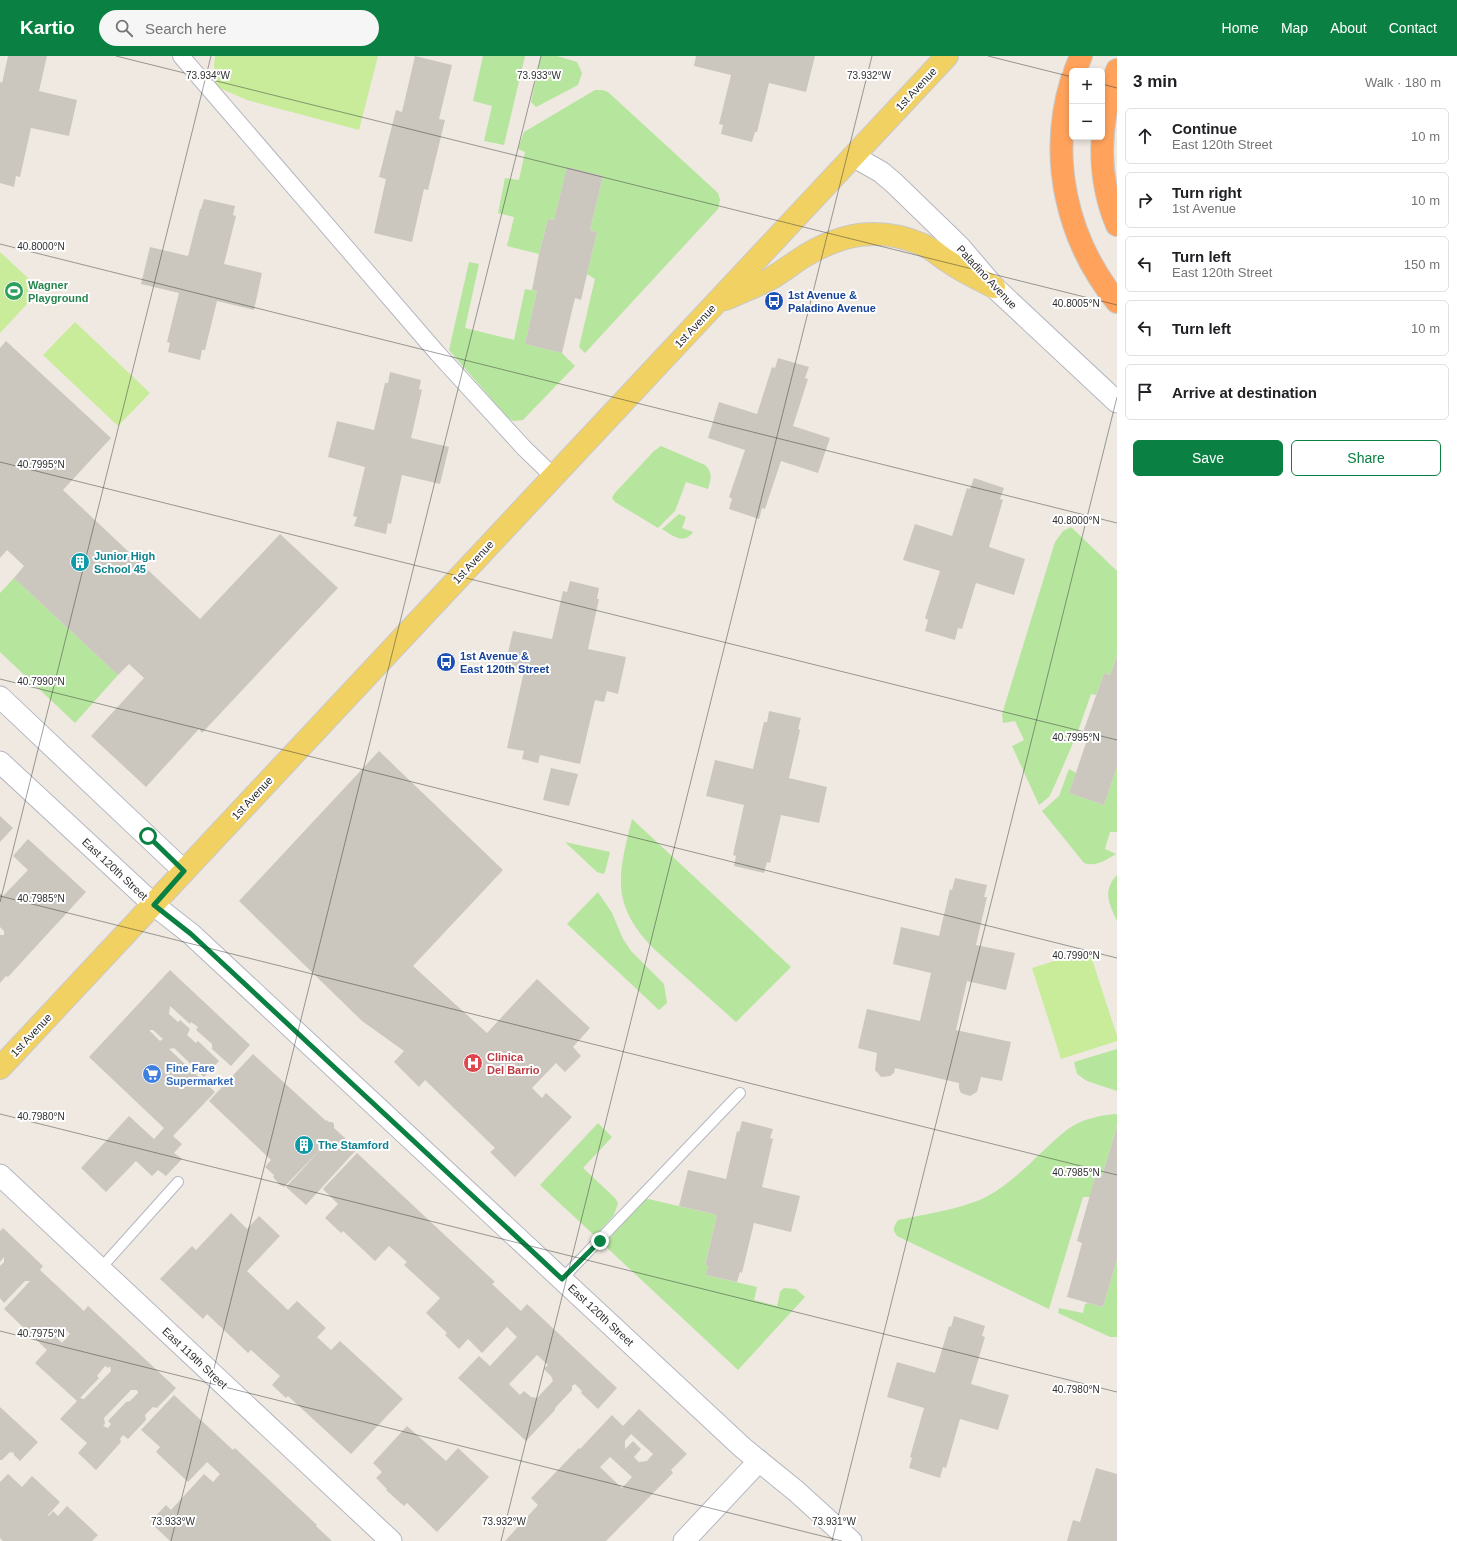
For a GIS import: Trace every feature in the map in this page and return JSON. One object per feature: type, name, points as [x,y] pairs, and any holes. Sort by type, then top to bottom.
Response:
[{"type":"highway","points":[[1075,68],[1080,56]]},
{"type":"highway","points":[[1115,220],[1104,172],[1103,129],[1105,108],[1117,70]]},
{"type":"highway","points":[[1069,89],[1066,99],[1062,134],[1064,183],[1069,209],[1086,254],[1100,279],[1117,302]]},
{"type":"main road","name":"1st Avenue","points":[[0,1068],[947,56]]},
{"type":"main road","points":[[716,303],[771,278],[822,247],[843,238],[872,233],[890,235],[922,244],[949,262],[994,287]]},
{"type":"street","points":[[181,56],[438,354],[524,448],[553,476]]},
{"type":"street","name":"Paladino Avenue","points":[[854,156],[881,172],[894,184],[960,247],[994,287],[1117,402]]},
{"type":"street","points":[[0,697],[184,871]]},
{"type":"street","name":"East 120th Street","points":[[0,762],[154,905],[197,940],[738,1444],[796,1490],[851,1541]]},
{"type":"street","name":"East 119th Street","points":[[0,1175],[391,1541]]},
{"type":"street","points":[[684,1541],[758,1461]]},
{"type":"lane","points":[[562,1279],[740,1093]]},
{"type":"lane","points":[[100,1269],[178,1182]]},
{"type":"green space","points":[[215,56],[378,56],[359,130],[247,100],[215,86]]},
{"type":"green space","points":[[483,56],[525,56],[504,145],[484,141],[492,106],[473,101]]},
{"type":"green space","points":[[541,56],[557,56],[577,62],[582,73],[578,85],[536,107],[531,102]]},
{"type":"green space","points":[[595,90],[608,92],[718,193],[720,200],[718,209],[585,353],[579,347],[595,279],[587,274],[597,232],[590,230],[603,176],[567,168],[554,220],[548,219],[539,254],[507,246],[514,217],[498,213],[505,178],[519,180],[525,152],[518,149],[524,132]]},
{"type":"green space","name":"Wagner Playground","points":[[0,252],[29,279],[28,303],[0,333]]},
{"type":"green space","points":[[469,262],[479,264],[465,328],[514,340],[525,289],[537,291],[525,344],[562,353],[575,366],[523,420],[513,421],[508,418],[449,350]]},
{"type":"green space","points":[[75,322],[150,393],[118,426],[43,355]]},
{"type":"green space","points":[[661,446],[705,465],[711,476],[708,489],[686,482],[675,511],[658,528],[615,502],[612,498],[654,451]]},
{"type":"green space","points":[[679,514],[686,517],[682,528],[693,532],[690,536],[682,539],[662,529]]},
{"type":"green space","points":[[1071,527],[1117,571],[1117,654],[1110,675],[1104,673],[1096,695],[1091,694],[1077,734],[1049,797],[1039,805],[1012,746],[1024,740],[1015,721],[1003,723],[1002,714],[1055,542],[1063,531]]},
{"type":"green space","points":[[14,578],[118,675],[75,723],[0,652],[0,593]]},
{"type":"green space","points":[[1117,767],[1117,832],[1110,832],[1105,849],[1116,854],[1105,861],[1093,864],[1084,863],[1042,811],[1059,796],[1069,769],[1076,773],[1069,793],[1104,805]]},
{"type":"green space","points":[[632,819],[791,967],[736,1022],[654,949],[640,933],[630,918],[624,903],[621,888],[621,873],[623,857]]},
{"type":"green space","points":[[565,842],[610,852],[605,872],[603,874],[597,872]]},
{"type":"green space","points":[[1117,875],[1117,921],[1108,897],[1108,892],[1112,881]]},
{"type":"green space","points":[[598,892],[612,913],[623,939],[631,951],[664,984],[667,1003],[659,1010],[567,924]]},
{"type":"green space","points":[[1089,950],[1117,1036],[1117,1041],[1061,1059],[1032,968]]},
{"type":"green space","points":[[1117,1049],[1117,1091],[1087,1081],[1077,1074],[1074,1062]]},
{"type":"green space","points":[[1117,1114],[1117,1125],[1102,1176],[1096,1174],[1090,1197],[1083,1197],[1049,1309],[897,1236],[894,1231],[894,1227],[898,1220],[955,1208],[986,1197],[1008,1182],[1068,1129],[1092,1118]]},
{"type":"green space","points":[[598,1123],[612,1137],[583,1168],[615,1198],[618,1203],[614,1215],[595,1236],[540,1185]]},
{"type":"green space","points":[[644,1198],[717,1215],[705,1264],[708,1265],[706,1275],[757,1287],[754,1300],[777,1306],[780,1292],[784,1288],[796,1289],[805,1297],[738,1370],[604,1245]]},
{"type":"green space","points":[[1117,1260],[1117,1337],[1110,1337],[1058,1313],[1059,1308],[1083,1313],[1085,1304],[1088,1303],[1103,1307]]},
{"type":"building","points":[[8,56],[47,56],[39,91],[77,100],[69,136],[31,128],[20,177],[16,176],[14,187],[0,183],[0,82],[2,83]]},
{"type":"building","points":[[415,56],[452,65],[439,119],[445,120],[428,190],[424,189],[412,242],[374,233],[386,179],[379,177],[396,110],[402,112]]},
{"type":"building","points":[[696,56],[815,56],[806,92],[769,83],[757,132],[755,132],[752,142],[721,134],[723,125],[719,124],[731,75],[694,66]]},
{"type":"building","points":[[567,167],[603,176],[590,230],[597,232],[581,300],[575,298],[562,353],[525,344],[537,291],[532,290],[539,254],[548,219],[554,220]]},
{"type":"building","points":[[204,199],[235,206],[233,215],[236,216],[224,264],[262,273],[254,310],[217,301],[205,350],[202,350],[200,360],[168,352],[170,343],[167,342],[179,293],[141,284],[150,247],[188,256]]},
{"type":"building","name":"Junior High School 45","points":[[6,341],[111,438],[63,490],[200,619],[280,534],[338,588],[202,733],[199,729],[146,787],[91,736],[144,678],[129,664],[118,675],[14,578],[24,566],[7,550],[0,558],[0,348]]},
{"type":"building","points":[[778,358],[809,367],[805,378],[808,379],[793,426],[830,438],[818,473],[781,461],[765,509],[762,508],[759,519],[729,509],[732,499],[729,497],[745,450],[708,438],[719,402],[757,414],[772,367],[775,368]]},
{"type":"building","points":[[390,372],[421,380],[419,389],[422,390],[411,438],[449,447],[440,484],[402,475],[391,524],[388,523],[386,534],[354,526],[357,517],[353,516],[365,467],[328,457],[337,421],[374,430],[385,383],[388,383]]},
{"type":"building","points":[[974,478],[1004,488],[1000,499],[1003,500],[989,547],[1025,559],[1014,595],[976,583],[962,629],[958,628],[955,640],[925,631],[928,620],[925,618],[940,571],[903,560],[915,524],[952,536],[967,488],[970,489]]},
{"type":"building","points":[[570,581],[599,588],[597,599],[599,599],[588,649],[626,657],[618,694],[607,691],[604,702],[595,700],[580,764],[540,755],[538,763],[522,759],[524,751],[507,748],[524,671],[505,666],[513,631],[552,639],[563,591],[567,592]]},
{"type":"building","points":[[1117,655],[1117,767],[1104,805],[1069,793],[1087,740],[1081,738],[1104,673],[1110,675]]},
{"type":"building","points":[[769,711],[801,718],[798,729],[800,730],[789,778],[827,787],[819,823],[781,815],[770,863],[767,862],[764,873],[734,866],[736,856],[733,855],[744,805],[706,796],[715,760],[753,769],[764,722],[767,722]]},
{"type":"building","points":[[379,751],[503,870],[413,966],[487,1033],[537,979],[590,1028],[573,1047],[581,1056],[565,1072],[556,1063],[532,1088],[542,1098],[546,1093],[572,1117],[515,1177],[490,1152],[495,1148],[425,1080],[419,1087],[394,1062],[404,1051],[362,1021],[239,901]]},
{"type":"building","points":[[551,768],[578,774],[569,806],[543,800]]},
{"type":"building","points":[[0,816],[13,828],[0,842]]},
{"type":"building","points":[[28,839],[86,892],[8,977],[6,976],[0,983],[0,935],[4,935],[4,931],[0,927],[0,893],[3,896],[28,870],[13,856]]},
{"type":"building","points":[[955,878],[987,885],[984,897],[987,897],[976,945],[1015,953],[1006,990],[967,981],[956,1030],[1011,1042],[1002,1081],[981,1077],[977,1092],[970,1096],[961,1093],[959,1083],[895,1068],[894,1073],[890,1076],[881,1077],[875,1070],[877,1053],[858,1048],[867,1009],[920,1021],[931,973],[893,964],[901,927],[939,936],[950,889],[952,890]]},
{"type":"building","points":[[170,970],[250,1045],[231,1066],[212,1049],[212,1044],[196,1030],[198,1027],[191,1022],[190,1024],[170,1006],[169,1014],[178,1022],[180,1020],[190,1029],[187,1035],[196,1043],[198,1041],[219,1061],[204,1077],[174,1048],[169,1049],[215,1092],[173,1136],[182,1144],[174,1153],[182,1159],[166,1176],[158,1170],[152,1176],[136,1161],[106,1192],[81,1168],[129,1116],[154,1139],[164,1128],[89,1057]],"holes":[[[149,1030],[153,1030],[163,1039],[160,1041]]]},
{"type":"building","points":[[253,1054],[326,1121],[332,1122],[334,1124],[334,1128],[357,1149],[306,1205],[286,1187],[322,1148],[284,1187],[280,1185],[273,1177],[274,1175],[265,1167],[271,1160],[209,1101]]},
{"type":"building","points":[[742,1121],[773,1129],[770,1138],[773,1139],[762,1187],[800,1196],[791,1232],[754,1223],[742,1273],[740,1272],[737,1282],[706,1275],[708,1265],[705,1265],[717,1215],[679,1206],[688,1170],[726,1179],[737,1131],[739,1132]]},
{"type":"building","points":[[1117,1126],[1117,1260],[1103,1307],[1067,1297],[1082,1243],[1077,1241],[1096,1174],[1102,1176]]},
{"type":"building","points":[[357,1153],[495,1282],[492,1284],[521,1311],[527,1304],[617,1388],[598,1409],[581,1393],[582,1391],[575,1384],[572,1386],[572,1390],[555,1408],[555,1410],[526,1441],[458,1378],[479,1356],[490,1366],[517,1337],[507,1327],[482,1353],[468,1339],[459,1349],[445,1335],[447,1333],[426,1313],[440,1298],[404,1265],[407,1262],[389,1246],[375,1261],[343,1231],[341,1233],[325,1218],[338,1204],[323,1189]],"holes":[[[537,1355],[548,1365],[544,1369],[551,1376],[553,1381],[537,1398],[531,1397],[524,1391],[520,1395],[509,1384]]]},
{"type":"building","points":[[231,1213],[247,1229],[259,1216],[280,1236],[247,1271],[288,1310],[297,1301],[326,1328],[317,1337],[331,1350],[340,1341],[403,1399],[351,1454],[288,1396],[286,1398],[272,1385],[280,1376],[251,1350],[248,1353],[207,1314],[203,1319],[160,1279],[192,1246],[196,1250]]},
{"type":"building","points":[[3,1228],[43,1266],[40,1270],[84,1311],[88,1306],[176,1388],[157,1408],[153,1407],[145,1415],[146,1420],[128,1439],[123,1435],[120,1439],[121,1442],[96,1470],[78,1453],[87,1443],[60,1419],[77,1401],[35,1363],[47,1350],[4,1309],[30,1281],[25,1281],[4,1303],[0,1298],[0,1266],[4,1262],[4,1257],[0,1262],[0,1231]],"holes":[[[66,1330],[70,1334],[62,1343],[58,1339]],[[105,1366],[108,1368],[110,1366],[111,1371],[84,1399],[80,1398],[99,1378],[97,1376]],[[131,1390],[137,1390],[138,1393],[130,1401],[126,1402],[108,1421],[111,1424],[108,1428],[103,1426],[105,1424],[104,1418]]]},
{"type":"building","points":[[954,1316],[985,1326],[982,1336],[985,1337],[971,1384],[1009,1395],[998,1430],[960,1419],[946,1468],[943,1467],[940,1478],[909,1468],[912,1458],[910,1457],[924,1408],[887,1397],[897,1362],[935,1373],[949,1326],[951,1327]]},
{"type":"building","points":[[174,1395],[233,1450],[235,1448],[332,1541],[170,1541],[150,1522],[166,1505],[171,1510],[204,1474],[213,1482],[220,1474],[207,1462],[188,1482],[156,1452],[160,1447],[141,1430]]},
{"type":"building","points":[[0,1407],[38,1442],[20,1461],[14,1453],[10,1452],[2,1460],[0,1460]]},
{"type":"building","points":[[639,1409],[687,1454],[671,1470],[673,1473],[606,1541],[505,1541],[538,1505],[531,1498],[612,1415],[623,1426]],"holes":[[[631,1434],[653,1454],[647,1461],[639,1462],[634,1457],[641,1449],[633,1441],[625,1449],[625,1441]],[[610,1457],[632,1477],[622,1488],[600,1467]]]},
{"type":"building","points":[[407,1426],[446,1461],[458,1448],[489,1477],[437,1532],[407,1503],[404,1506],[386,1490],[387,1489],[376,1478],[382,1472],[373,1463]]},
{"type":"building","points":[[1096,1468],[1117,1474],[1117,1541],[1067,1541],[1073,1520],[1080,1522]]},
{"type":"building","points":[[8,1474],[22,1487],[32,1476],[60,1502],[48,1515],[49,1516],[53,1511],[58,1516],[67,1506],[98,1535],[92,1541],[3,1541],[0,1538],[0,1482]]},
{"type":"place","name":"Wagner Playground","points":[[14,291]]},
{"type":"place","name":"1st Avenue & Paladino Avenue","points":[[774,301]]},
{"type":"place","name":"Junior High School 45","points":[[80,562]]},
{"type":"place","name":"1st Avenue & East 120th Street","points":[[446,662]]},
{"type":"place","name":"Clinica Del Barrio","points":[[473,1063]]},
{"type":"place","name":"Fine Fare Supermarket","points":[[152,1074]]},
{"type":"place","name":"The Stamford","points":[[304,1145]]},
{"type":"route","points":[[148,836],[184,871],[154,905],[191,934],[562,1279],[600,1241]]}]
